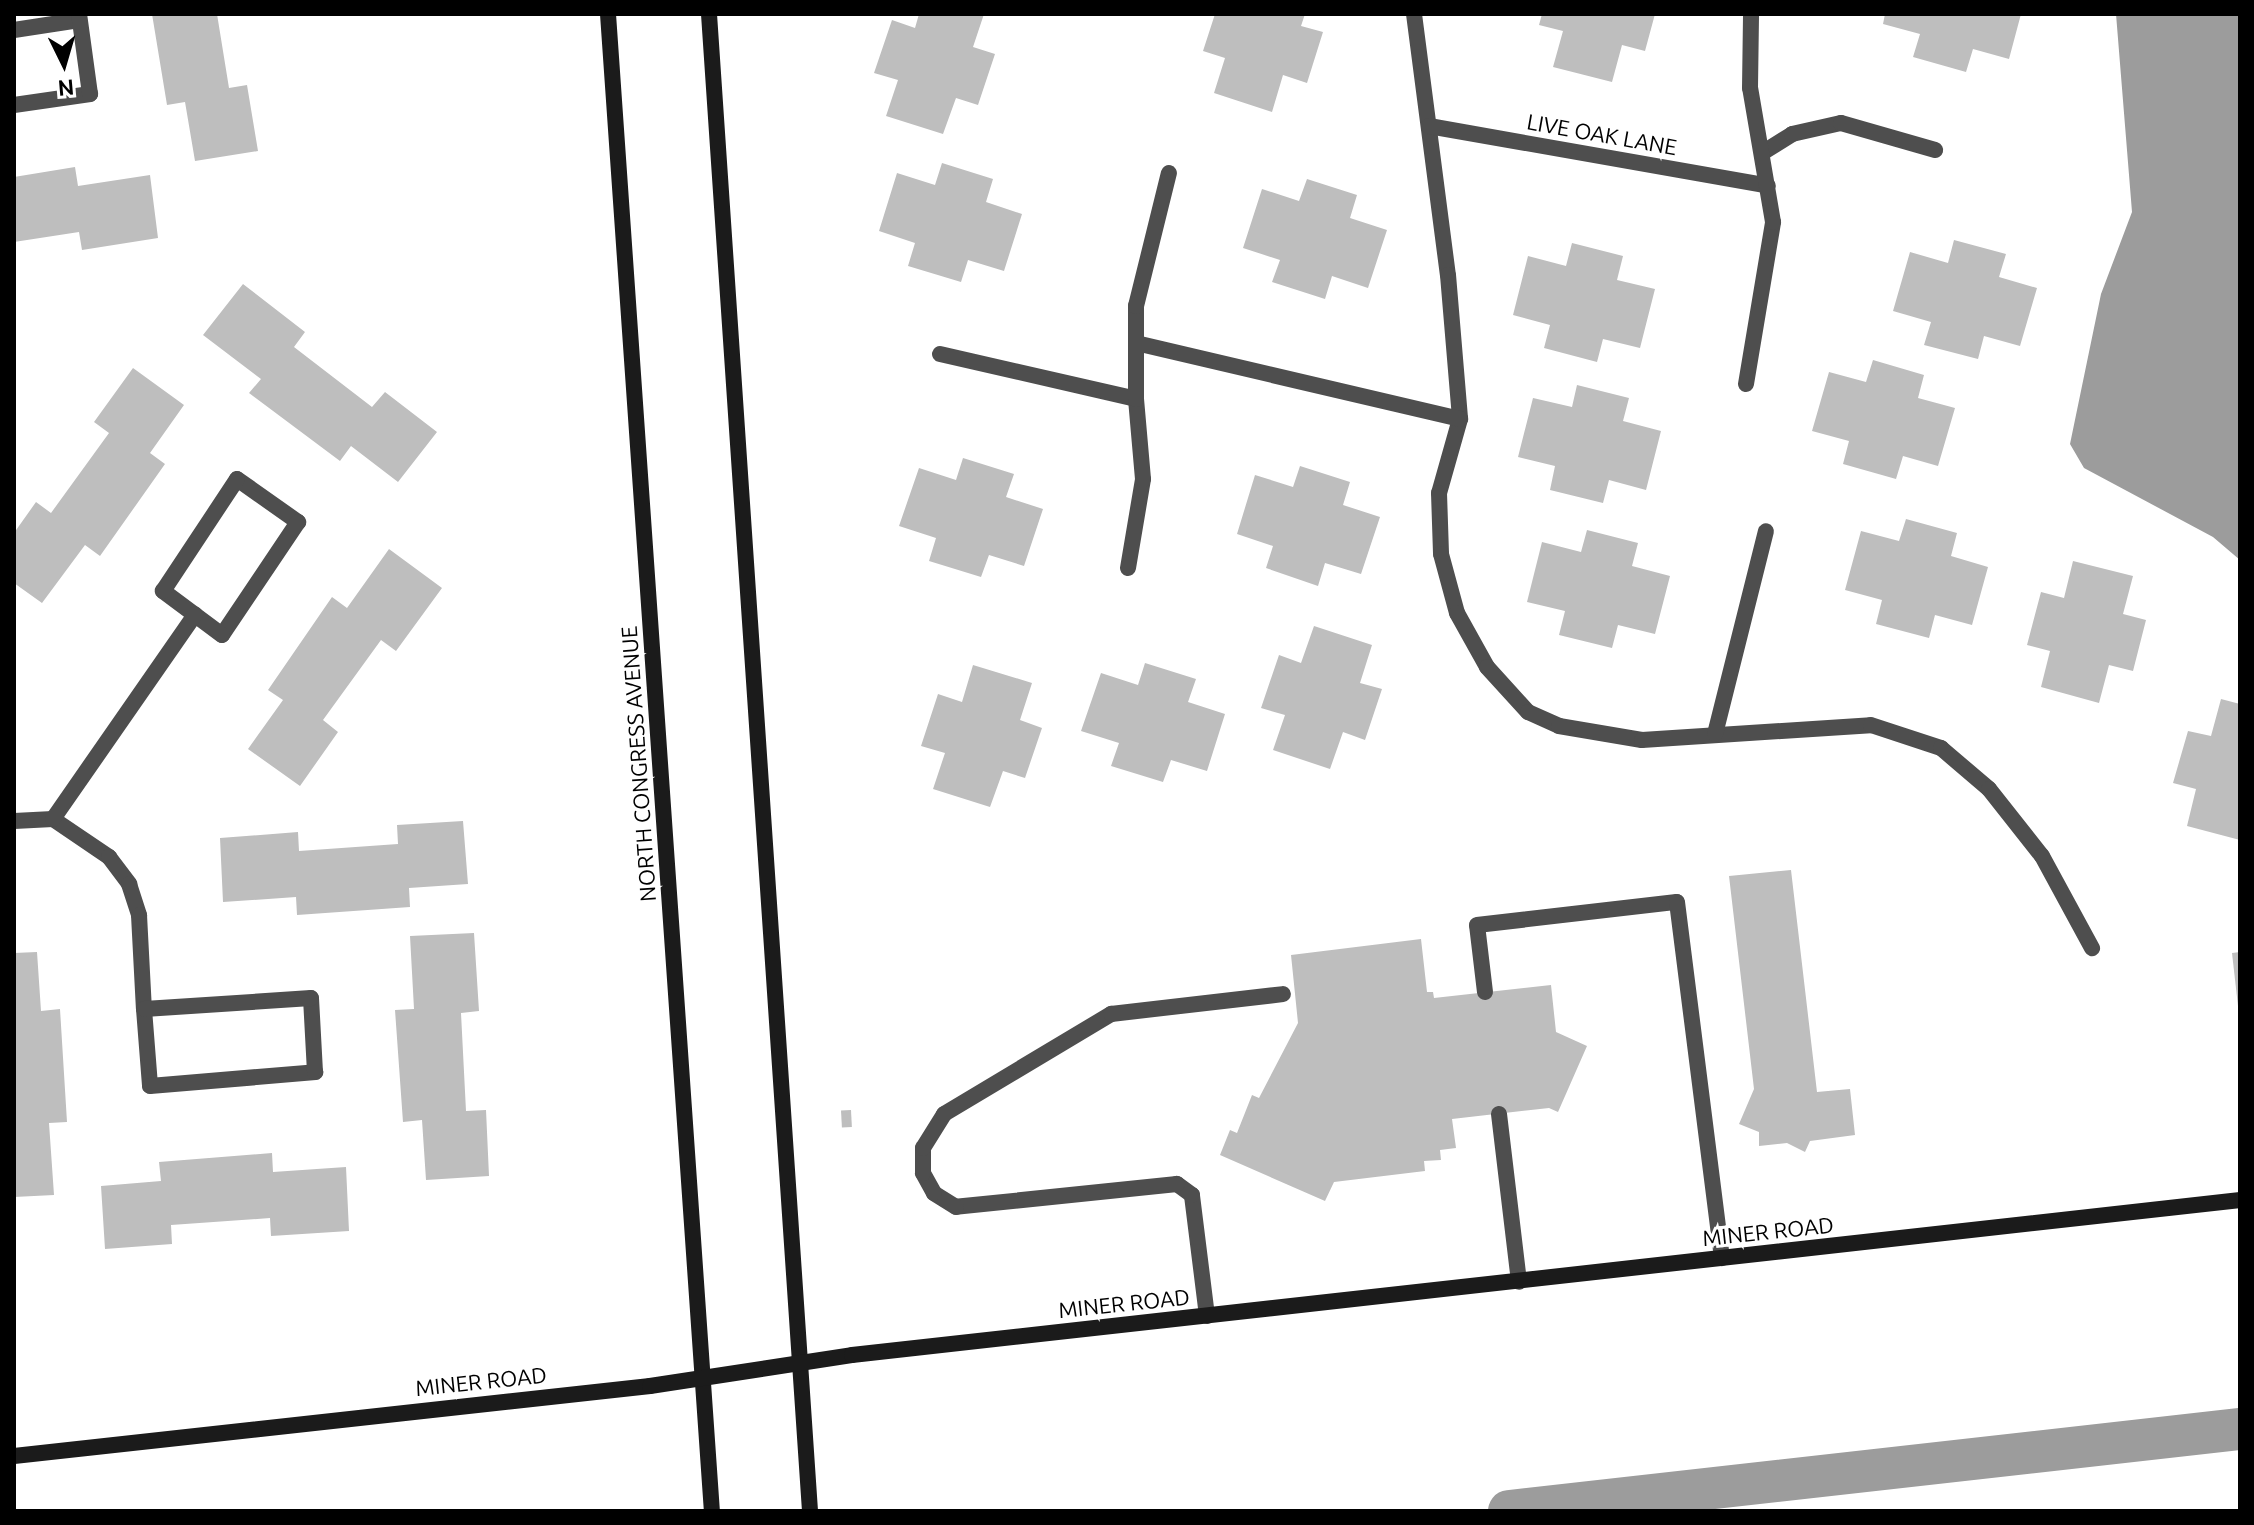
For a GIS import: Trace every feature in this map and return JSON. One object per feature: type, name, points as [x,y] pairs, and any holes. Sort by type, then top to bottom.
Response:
[{"type":"main road","name":"NORTH CONGRESS AVENUE","points":[[608,14],[712,1511]]},
{"type":"main road","points":[[709,14],[810,1511]]},
{"type":"main road","name":"MINER ROAD","points":[[14,1456],[704,1378],[802,1363],[1207,1316],[2240,1200]]},
{"type":"street","points":[[1414,14],[1460,419],[1439,493],[1441,554],[1470,641],[1506,691],[1528,712],[1559,726],[1642,740],[1871,725],[1941,748],[1989,789],[2042,856],[2092,948]]},
{"type":"street","points":[[1746,384],[1773,222],[1750,88],[1751,14]]},
{"type":"street","points":[[14,30],[79,17],[90,94],[14,105]]},
{"type":"street","points":[[1762,153],[1792,134],[1841,123],[1935,150]]},
{"type":"street","name":"LIVE OAK LANE","points":[[1429,126],[1768,186]]},
{"type":"street","points":[[1128,568],[1143,479],[1136,399],[1136,306],[1169,173]]},
{"type":"street","points":[[1136,343],[1460,419]]},
{"type":"street","points":[[940,354],[1136,399]]},
{"type":"street","points":[[237,479],[298,522],[222,635],[195,615],[163,591],[237,479]]},
{"type":"street","points":[[1715,734],[1766,531]]},
{"type":"street","points":[[53,819],[195,615]]},
{"type":"street","points":[[14,821],[53,819],[109,857],[129,884],[139,915],[144,1009],[150,1086],[315,1072],[311,998],[144,1009]]},
{"type":"street","points":[[1485,992],[1477,925],[1677,902],[1722,1258]]},
{"type":"street","points":[[1207,1316],[1192,1195],[1177,1184],[956,1207],[934,1193],[923,1173],[923,1148],[944,1114],[1111,1014],[1283,994]]},
{"type":"street","points":[[1499,1114],[1519,1282]]},
{"type":"shaded area","points":[[2116,14],[2240,14],[2240,560],[2213,537],[2084,468],[2070,444],[2101,294],[2132,212]]},
{"type":"building","points":[[152,14],[217,14],[229,88],[247,85],[258,151],[195,161],[185,102],[167,105]]},
{"type":"building","points":[[919,14],[984,14],[973,47],[995,54],[978,105],[956,98],[943,134],[886,116],[898,80],[874,73],[892,20],[915,28]]},
{"type":"building","points":[[1215,14],[1305,14],[1301,26],[1323,32],[1307,83],[1283,75],[1272,112],[1214,93],[1225,58],[1203,51]]},
{"type":"building","points":[[1542,14],[1655,14],[1645,51],[1622,45],[1612,82],[1553,67],[1563,31],[1539,25]]},
{"type":"building","points":[[1885,14],[2021,14],[2009,59],[1973,49],[1966,72],[1913,57],[1920,34],[1883,24]]},
{"type":"building","points":[[942,163],[993,179],[986,202],[1022,214],[1004,271],[968,260],[961,282],[908,266],[915,243],[879,231],[897,173],[935,185]]},
{"type":"building","points":[[75,167],[78,186],[150,175],[158,238],[82,250],[79,232],[14,242],[14,177]]},
{"type":"building","points":[[1307,179],[1357,195],[1350,218],[1387,230],[1368,288],[1332,276],[1325,299],[1272,282],[1280,260],[1243,248],[1262,189],[1299,201]]},
{"type":"building","points":[[1954,240],[2006,254],[1999,277],[2037,288],[2020,346],[1984,336],[1978,359],[1924,345],[1931,322],[1893,311],[1910,252],[1948,263]]},
{"type":"building","points":[[1572,243],[1623,256],[1617,280],[1655,289],[1640,348],[1603,339],[1597,362],[1544,348],[1550,325],[1513,315],[1528,256],[1566,266]]},
{"type":"building","points":[[243,284],[305,332],[294,347],[372,407],[385,392],[437,432],[398,482],[351,446],[340,461],[249,393],[261,379],[203,335]]},
{"type":"building","points":[[1873,360],[1924,375],[1918,398],[1955,408],[1938,466],[1903,456],[1896,479],[1843,464],[1849,441],[1812,431],[1829,372],[1866,382]]},
{"type":"building","points":[[133,368],[184,405],[150,453],[165,464],[100,556],[85,545],[42,603],[14,583],[14,533],[36,502],[51,513],[109,433],[94,422]]},
{"type":"building","points":[[1577,385],[1629,398],[1623,421],[1661,431],[1646,490],[1609,480],[1603,503],[1550,490],[1555,466],[1518,457],[1533,398],[1572,407]]},
{"type":"building","points":[[963,458],[1014,474],[1006,497],[1043,509],[1024,566],[989,555],[981,577],[929,561],[936,538],[899,526],[919,468],[956,480]]},
{"type":"building","points":[[1300,466],[1350,482],[1343,505],[1380,517],[1361,574],[1325,563],[1318,586],[1266,568],[1273,546],[1237,534],[1255,475],[1293,487]]},
{"type":"building","points":[[1906,519],[1957,533],[1951,556],[1988,567],[1972,625],[1935,615],[1929,638],[1876,624],[1882,600],[1845,590],[1861,531],[1899,541]]},
{"type":"building","points":[[1587,530],[1638,543],[1632,566],[1670,576],[1655,634],[1618,625],[1612,648],[1559,635],[1565,611],[1527,602],[1542,542],[1581,552]]},
{"type":"building","points":[[389,549],[442,588],[396,651],[381,640],[323,720],[338,732],[300,786],[248,749],[283,700],[268,690],[332,597],[347,608]]},
{"type":"building","points":[[2073,561],[2133,576],[2123,614],[2146,620],[2133,671],[2109,665],[2099,703],[2041,687],[2050,651],[2027,645],[2041,592],[2064,598]]},
{"type":"building","points":[[1314,626],[1372,645],[1360,683],[1382,689],[1365,740],[1343,732],[1330,769],[1273,750],[1285,715],[1261,708],[1279,655],[1301,663]]},
{"type":"building","points":[[1145,663],[1196,679],[1188,702],[1225,714],[1207,771],[1171,760],[1163,782],[1111,766],[1119,743],[1081,731],[1101,673],[1138,685]]},
{"type":"building","points":[[973,665],[1032,683],[1020,720],[1042,728],[1025,778],[1003,771],[990,807],[933,789],[945,753],[921,746],[938,694],[962,702]]},
{"type":"building","points":[[2221,699],[2240,704],[2240,840],[2187,826],[2196,789],[2173,783],[2188,731],[2211,736]]},
{"type":"building","points":[[463,821],[468,884],[409,888],[410,907],[297,915],[296,897],[223,902],[220,838],[298,832],[299,851],[398,844],[397,825]]},
{"type":"building","points":[[1791,870],[1817,1092],[1850,1089],[1855,1135],[1810,1141],[1805,1152],[1787,1143],[1759,1146],[1759,1132],[1739,1124],[1754,1089],[1729,876]]},
{"type":"building","points":[[474,933],[479,1011],[461,1013],[466,1111],[486,1110],[489,1176],[426,1180],[422,1120],[403,1122],[395,1010],[414,1009],[410,936]]},
{"type":"building","points":[[1421,939],[1427,992],[1433,992],[1434,998],[1551,985],[1556,1032],[1587,1046],[1558,1112],[1549,1108],[1452,1119],[1456,1148],[1440,1150],[1441,1160],[1424,1161],[1425,1171],[1334,1182],[1325,1201],[1220,1155],[1230,1130],[1237,1133],[1252,1095],[1259,1098],[1298,1023],[1291,955]]},
{"type":"building","points":[[37,952],[41,1011],[60,1009],[67,1122],[49,1123],[54,1195],[14,1197],[14,953]]},
{"type":"building","points":[[2240,952],[2240,1006],[2238,1006],[2232,953]]},
{"type":"building","points":[[851,1110],[852,1127],[842,1128],[841,1111]]},
{"type":"building","points":[[272,1153],[273,1172],[346,1167],[349,1231],[271,1236],[270,1218],[171,1225],[172,1244],[105,1249],[101,1186],[161,1181],[159,1162]]},
{"type":"waterway","points":[[1509,1511],[2240,1429]]}]
